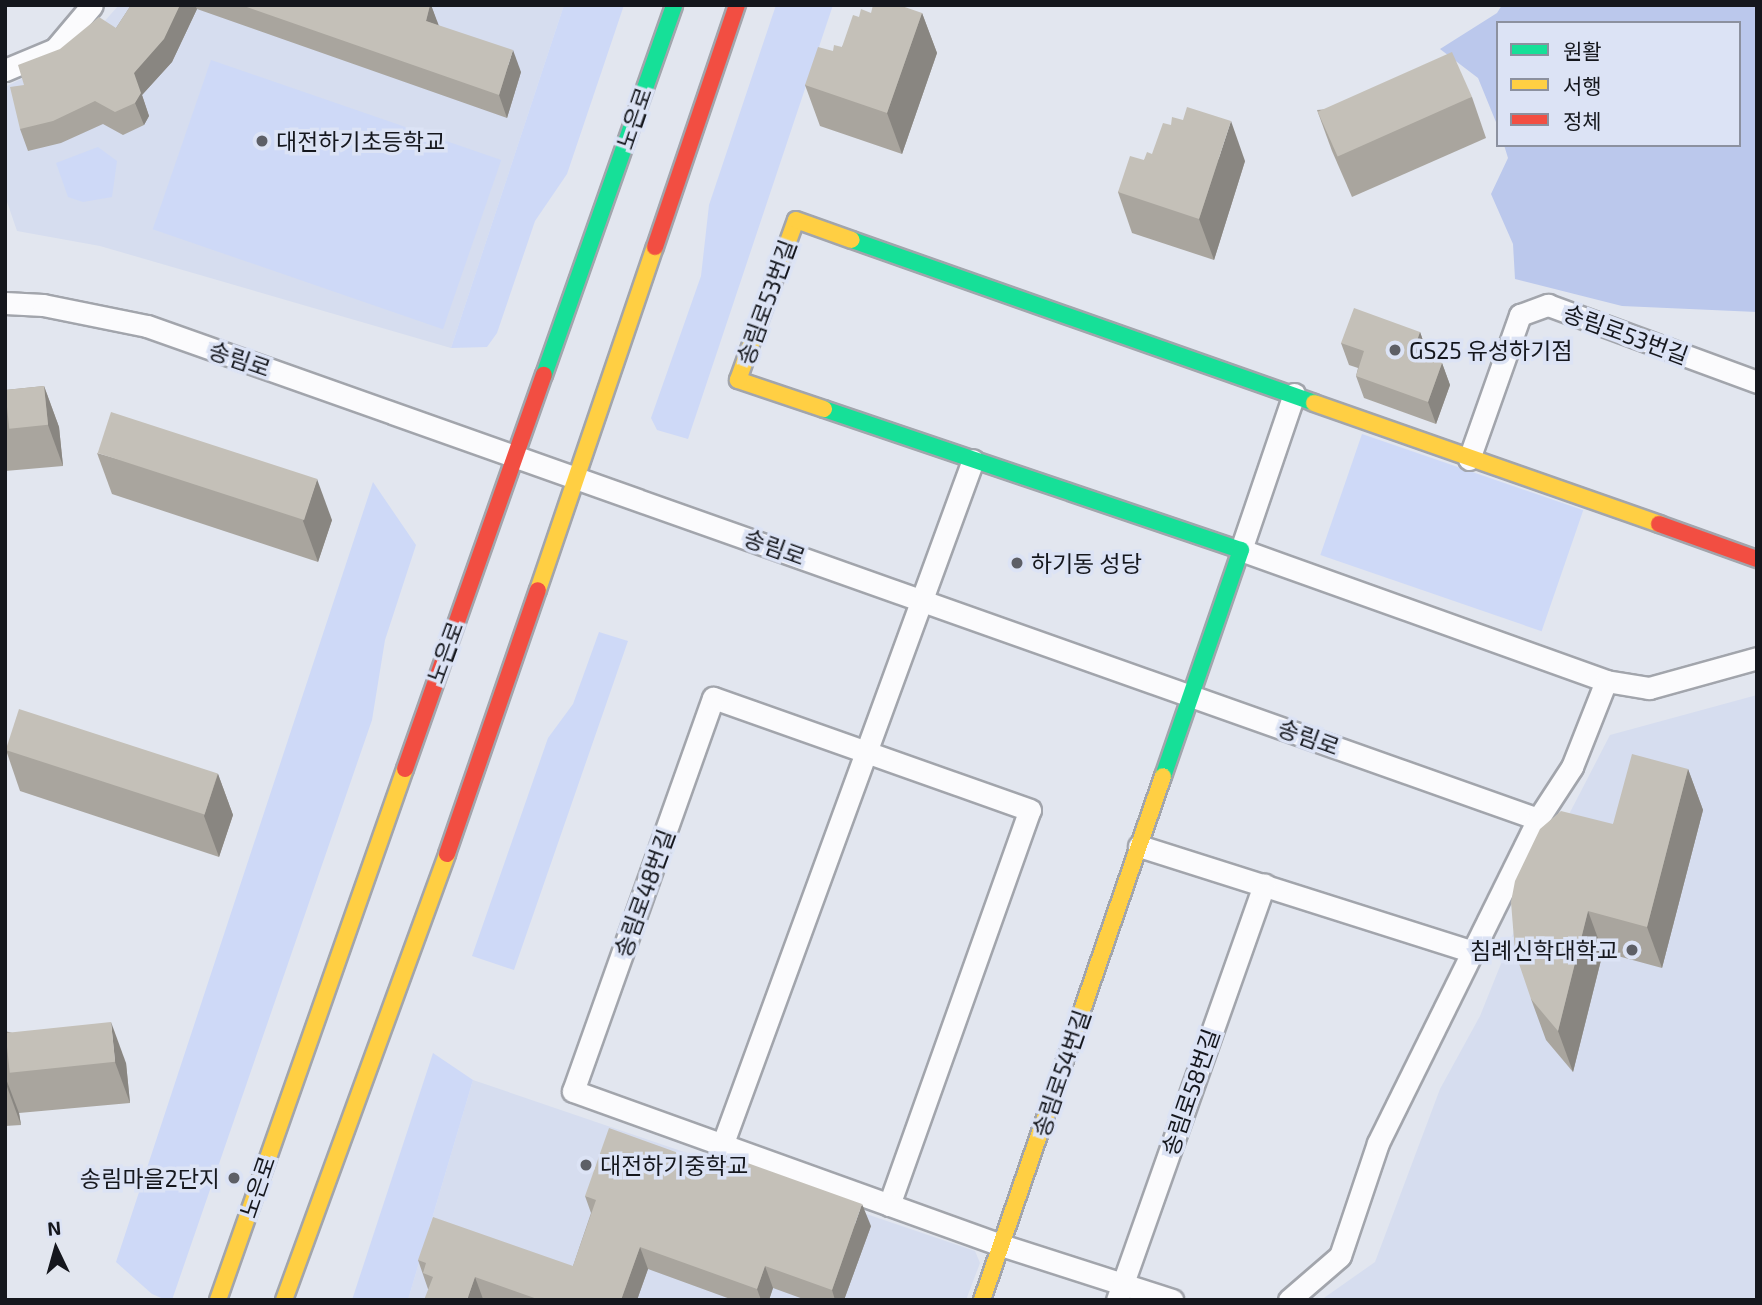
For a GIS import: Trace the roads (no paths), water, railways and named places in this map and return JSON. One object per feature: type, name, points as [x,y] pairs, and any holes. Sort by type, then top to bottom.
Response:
[{"type":"street","points":[[5,69],[55,49],[92,5]]},
{"type":"street","name":"노은로","points":[[218,1300],[674,5]]},
{"type":"street","points":[[284,1300],[578,476],[737,5]]},
{"type":"street","name":"송림로53번길","points":[[1757,559],[796,220],[738,380],[1241,550],[1605,681],[1649,688],[1757,658]]},
{"type":"street","name":"송림로","points":[[5,303],[43,305],[147,326],[516,454],[1538,819]]},
{"type":"street","name":"송림로53번길","points":[[1469,459],[1520,315],[1548,305],[1757,382]]},
{"type":"street","points":[[1192,695],[1294,394]]},
{"type":"street","points":[[723,1143],[973,460]]},
{"type":"street","points":[[1289,1300],[1340,1256],[1378,1143],[1538,819],[1572,767],[1605,681]]},
{"type":"street","name":"송림로54번길","points":[[982,1300],[1192,695]]},
{"type":"street","name":"송림로48번길","points":[[889,1205],[1030,810],[713,698],[573,1091],[723,1143],[889,1205],[1001,1245],[1120,1292],[1172,1300]]},
{"type":"street","points":[[1139,846],[1474,952]]},
{"type":"street","name":"송림로58번길","points":[[1120,1292],[1264,884]]},
{"type":"place","name":"대전하기초등학교","points":[[262,141]]},
{"type":"place","name":"GS25 유성하기점","points":[[1395,350]]},
{"type":"place","name":"하기동 성당","points":[[1017,563]]},
{"type":"place","name":"침례신학대학교","points":[[1632,950]]},
{"type":"place","name":"대전하기중학교","points":[[586,1165]]},
{"type":"place","name":"송림마을2단지","points":[[234,1178]]}]
